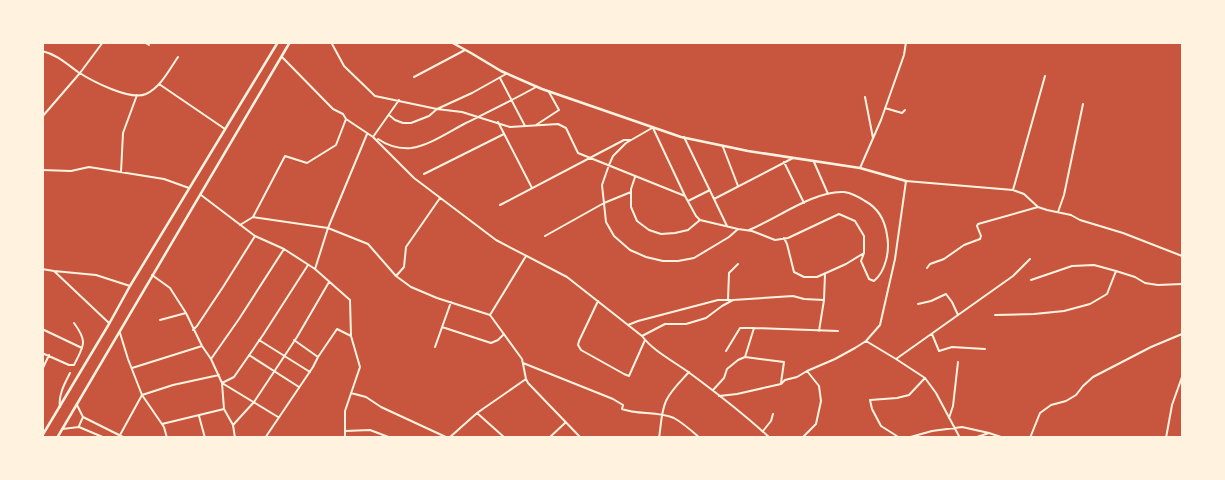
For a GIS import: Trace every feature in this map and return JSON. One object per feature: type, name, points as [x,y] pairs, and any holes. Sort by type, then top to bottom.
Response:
[{"type":"main road","points":[[57,438],[290,42]]},
{"type":"main road","points":[[451,42],[506,74],[549,91],[683,137],[748,151],[860,168],[906,181]]},
{"type":"main road","points":[[42,436],[130,286],[277,44]]},
{"type":"street","points":[[42,117],[80,73],[103,42]]},
{"type":"street","points":[[144,42],[149,45]]},
{"type":"street","points":[[272,42],[277,44]]},
{"type":"street","points":[[331,42],[344,66],[375,96],[437,109],[462,112],[510,127],[558,124],[566,128],[578,153],[686,196]]},
{"type":"street","points":[[860,168],[881,120],[904,55],[906,42]]},
{"type":"street","points":[[42,50],[50,52],[80,73],[111,90],[137,96],[145,94],[159,84],[178,57]]},
{"type":"street","points":[[414,77],[465,50]]},
{"type":"street","points":[[282,57],[333,109],[386,145],[398,148],[413,148],[444,136],[464,124],[512,101],[536,86]]},
{"type":"street","points":[[389,114],[395,120],[411,123],[429,116],[437,109],[453,103],[506,74]]},
{"type":"street","points":[[1013,190],[1045,76]]},
{"type":"street","points":[[500,77],[525,126]]},
{"type":"street","points":[[159,84],[225,129]]},
{"type":"street","points":[[534,126],[559,110],[549,91]]},
{"type":"street","points":[[121,172],[123,133],[137,96]]},
{"type":"street","points":[[865,97],[873,138]]},
{"type":"street","points":[[373,137],[400,100]]},
{"type":"street","points":[[1058,212],[1064,195],[1083,104]]},
{"type":"street","points":[[885,108],[902,113],[906,110]]},
{"type":"street","points":[[240,225],[253,217],[285,156],[307,163],[336,145],[346,119]]},
{"type":"street","points":[[498,122],[532,188]]},
{"type":"street","points":[[652,128],[688,201],[700,220],[776,240],[788,238],[839,214],[855,221],[864,236],[864,253],[861,261],[869,279],[874,281],[880,276],[884,268],[888,251],[885,224],[879,214],[868,203],[845,192],[816,197],[746,231]]},
{"type":"street","points":[[727,227],[683,137],[652,128],[626,143],[613,156],[602,185],[606,222],[614,236],[630,250],[646,257],[663,261],[678,261],[694,258],[730,237],[738,230]]},
{"type":"street","points":[[315,269],[328,228],[367,133]]},
{"type":"street","points":[[424,174],[504,134]]},
{"type":"street","points":[[373,137],[414,178],[440,198],[496,240],[567,277],[665,356],[713,390],[770,438]]},
{"type":"street","points":[[500,205],[624,140],[631,140]]},
{"type":"street","points":[[722,146],[738,186]]},
{"type":"street","points":[[714,199],[793,158]]},
{"type":"street","points":[[814,161],[828,194]]},
{"type":"street","points":[[784,162],[804,203]]},
{"type":"street","points":[[42,170],[71,171],[89,167],[164,179],[189,188]]},
{"type":"street","points":[[636,176],[630,192],[631,207],[637,221],[649,230],[661,234],[675,233],[688,230],[700,220]]},
{"type":"street","points":[[719,396],[781,384],[785,380],[797,377],[835,359],[866,341],[880,325],[895,260],[906,181],[1013,190],[1024,194],[1038,207],[1072,215],[1080,220],[1123,232],[1182,256]]},
{"type":"street","points":[[688,201],[710,190]]},
{"type":"street","points":[[545,236],[604,203],[630,192]]},
{"type":"street","points":[[200,194],[255,236],[284,250],[315,269],[350,300],[351,336],[360,367],[345,411],[345,438]]},
{"type":"street","points":[[396,276],[404,267],[406,247],[440,198]]},
{"type":"street","points":[[927,268],[930,264],[944,259],[964,246],[980,239],[978,224],[1038,207]]},
{"type":"street","points":[[253,217],[328,228],[368,244],[396,276],[411,287],[437,298],[490,315],[522,359],[526,379],[581,438]]},
{"type":"street","points":[[193,330],[255,236]]},
{"type":"street","points":[[784,238],[794,272],[804,276],[818,277],[864,253]]},
{"type":"street","points":[[211,359],[284,250]]},
{"type":"street","points":[[490,315],[526,256]]},
{"type":"street","points":[[896,358],[1013,276],[1030,259]]},
{"type":"street","points":[[728,300],[729,273],[738,264]]},
{"type":"street","points":[[222,383],[234,377],[308,265]]},
{"type":"street","points":[[1031,280],[1072,266],[1094,265],[1135,277],[1145,283],[1158,285],[1182,284]]},
{"type":"street","points":[[42,269],[96,276],[130,286]]},
{"type":"street","points":[[54,271],[109,324]]},
{"type":"street","points":[[995,315],[1064,311],[1090,304],[1107,294],[1116,271]]},
{"type":"street","points":[[819,331],[824,300],[825,274]]},
{"type":"street","points":[[152,275],[170,288],[211,359],[222,383],[224,409],[234,424],[235,438]]},
{"type":"street","points":[[234,424],[254,402],[329,282]]},
{"type":"street","points":[[918,304],[931,301],[946,294],[958,315]]},
{"type":"street","points":[[628,325],[718,300],[793,296],[804,299],[824,300]]},
{"type":"street","points":[[642,336],[665,324],[686,324],[706,318],[733,300]]},
{"type":"street","points":[[598,301],[579,341],[578,345],[582,350],[629,376],[645,340]]},
{"type":"street","points":[[436,347],[451,302]]},
{"type":"street","points":[[160,320],[186,313]]},
{"type":"street","points":[[42,353],[74,365],[82,348],[83,335],[74,323]]},
{"type":"street","points":[[442,328],[491,343],[498,340],[504,334]]},
{"type":"street","points":[[726,351],[740,328],[838,331]]},
{"type":"street","points":[[746,357],[754,328]]},
{"type":"street","points":[[265,438],[337,329],[351,336]]},
{"type":"street","points":[[42,330],[82,348]]},
{"type":"street","points":[[119,331],[142,395],[164,427],[166,438]]},
{"type":"street","points":[[932,334],[939,351],[952,346],[985,349]]},
{"type":"street","points":[[1030,438],[1040,413],[1051,405],[1076,396],[1093,377],[1182,334]]},
{"type":"street","points":[[259,340],[310,372]]},
{"type":"street","points":[[294,340],[318,357]]},
{"type":"street","points":[[866,341],[896,358],[925,378],[960,438]]},
{"type":"street","points":[[132,368],[202,346]]},
{"type":"street","points":[[42,370],[49,355]]},
{"type":"street","points":[[249,355],[299,387]]},
{"type":"street","points":[[713,390],[724,378],[727,369],[738,360],[746,357],[784,362],[781,384]]},
{"type":"street","points":[[949,418],[953,406],[958,362]]},
{"type":"street","points":[[523,363],[613,399],[623,405],[622,409],[630,412],[673,418],[700,438]]},
{"type":"street","points":[[802,438],[816,424],[820,401],[819,386],[807,371]]},
{"type":"street","points":[[660,438],[665,402],[689,372]]},
{"type":"street","points":[[60,406],[61,394],[70,373]]},
{"type":"street","points":[[120,435],[142,395],[174,385],[219,375]]},
{"type":"street","points":[[1166,438],[1172,405],[1182,377]]},
{"type":"street","points":[[900,438],[881,426],[872,409],[870,400],[909,396],[925,378]]},
{"type":"street","points":[[351,393],[366,397],[381,407],[449,438],[477,413],[526,379]]},
{"type":"street","points":[[222,383],[279,417]]},
{"type":"street","points":[[77,403],[83,417],[124,437]]},
{"type":"street","points":[[162,424],[224,409]]},
{"type":"street","points":[[477,413],[505,438]]},
{"type":"street","points":[[763,431],[771,421],[773,414]]},
{"type":"street","points":[[199,415],[205,438]]},
{"type":"street","points":[[79,427],[83,417]]},
{"type":"street","points":[[549,438],[566,422]]},
{"type":"street","points":[[907,438],[962,426],[1004,438]]},
{"type":"street","points":[[62,429],[79,427],[105,438]]},
{"type":"street","points":[[345,431],[370,430],[390,438]]},
{"type":"street","points":[[927,438],[928,432]]},
{"type":"street","points":[[974,438],[989,433]]}]
